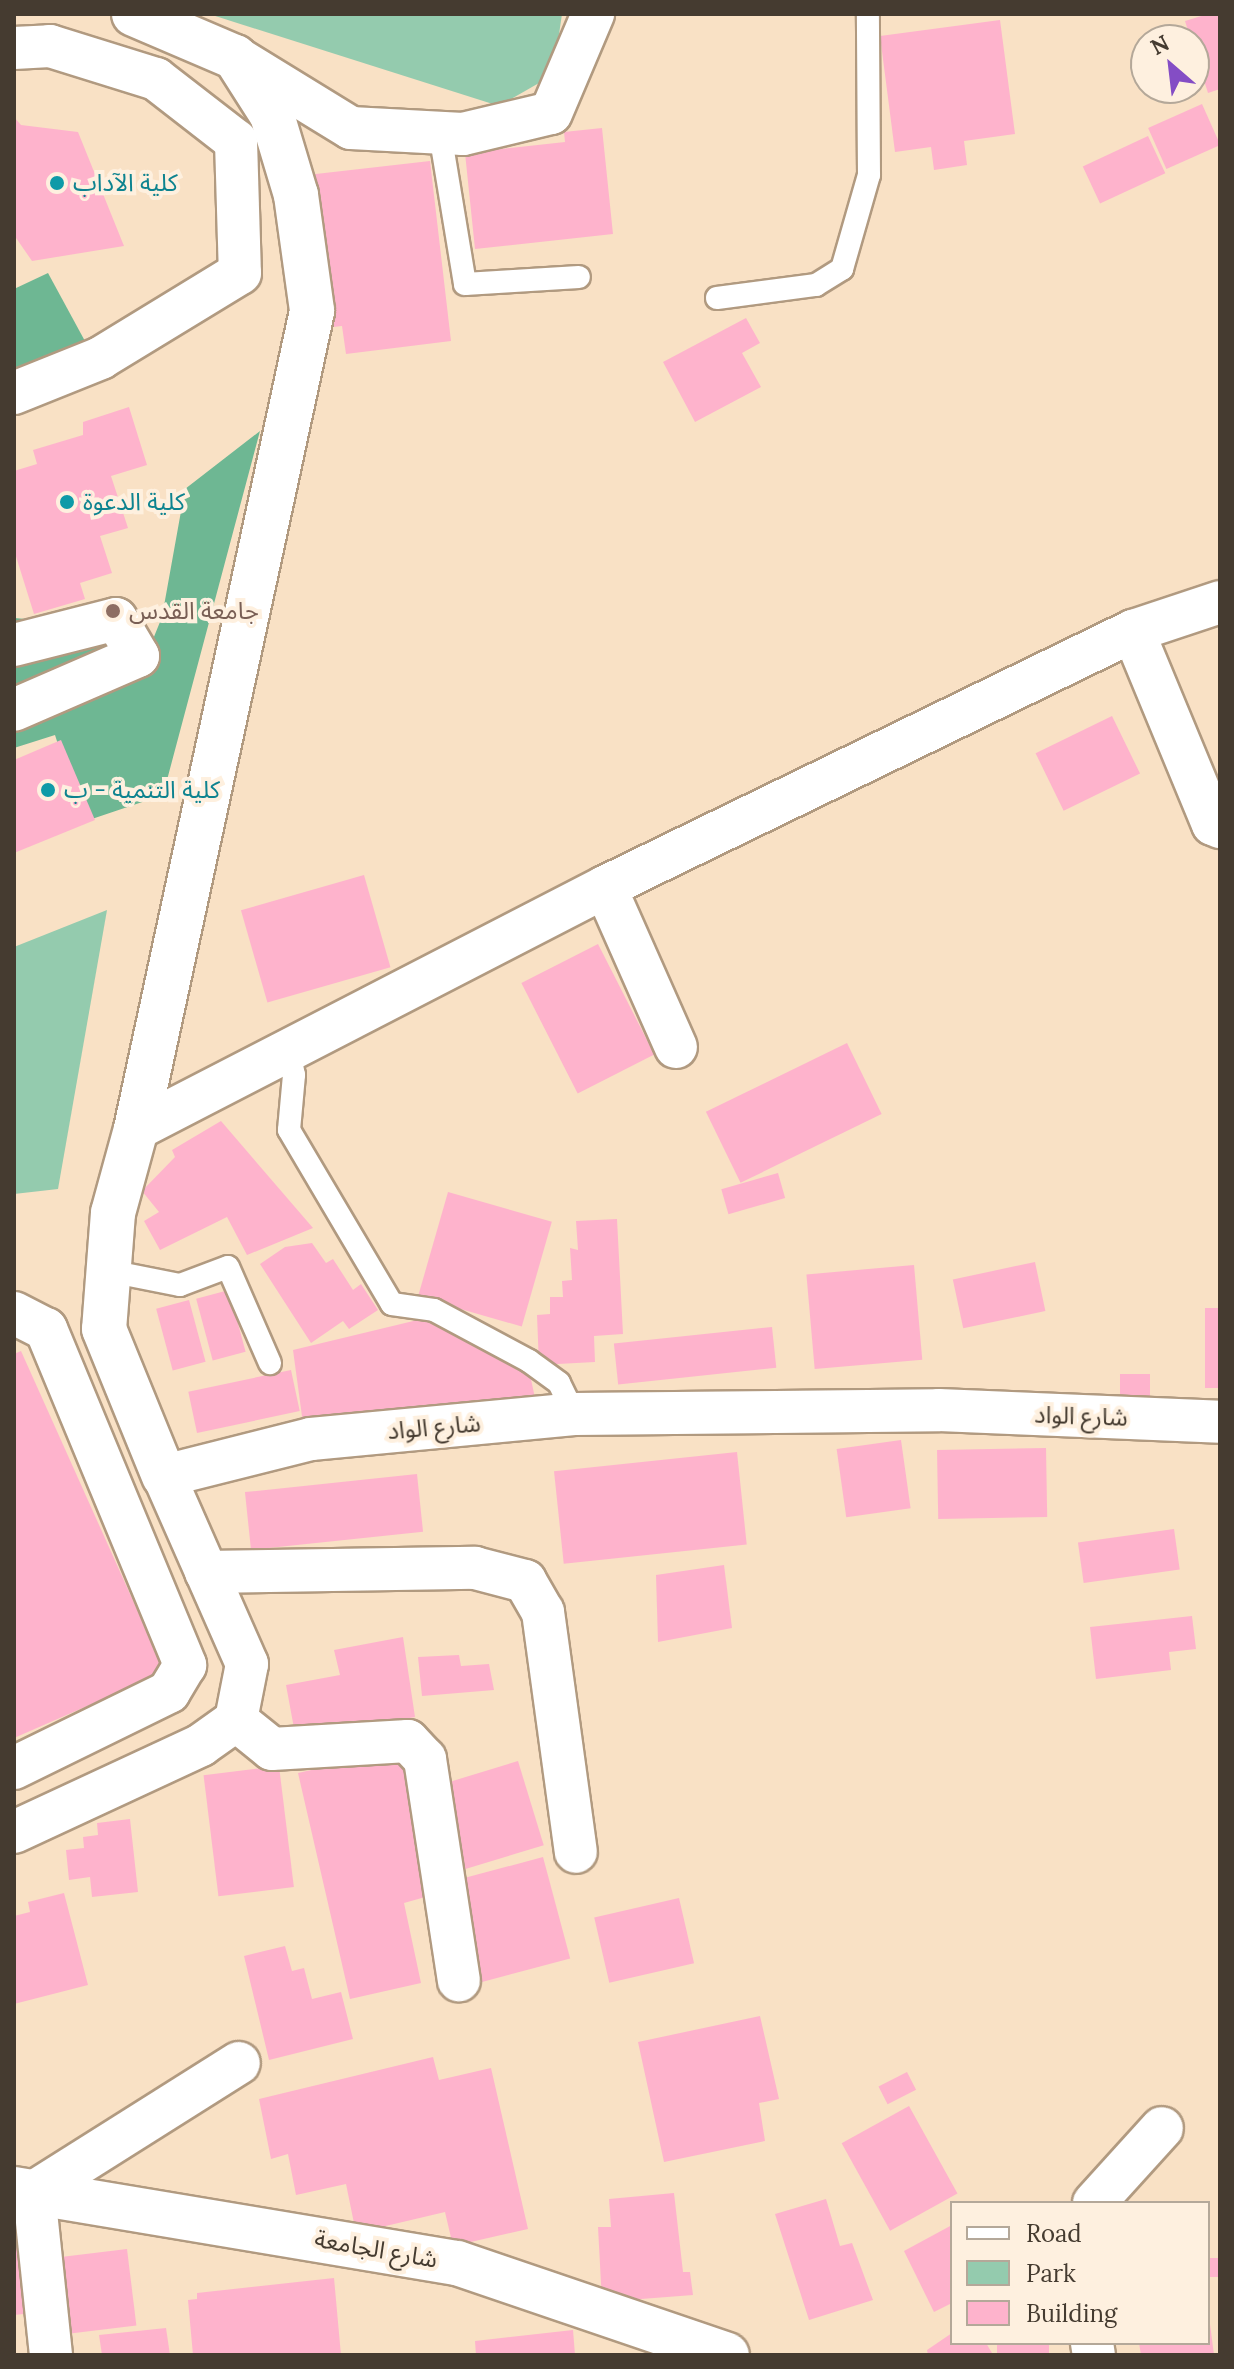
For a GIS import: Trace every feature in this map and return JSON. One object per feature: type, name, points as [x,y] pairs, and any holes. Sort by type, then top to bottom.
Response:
[{"type":"street","points":[[134,14],[235,57],[351,128],[463,134],[551,113],[593,14]]},
{"type":"street","points":[[14,48],[50,46],[156,79],[236,141],[240,273],[101,358],[14,393]]},
{"type":"street","points":[[14,1832],[201,1745],[236,1720],[247,1664],[164,1476],[104,1329],[113,1213],[136,1129],[312,311],[296,195],[272,115],[235,57]]},
{"type":"street","points":[[136,1129],[288,1047],[605,887],[1133,631],[1220,602]]},
{"type":"street","points":[[14,645],[116,619],[138,656],[14,710]]},
{"type":"street","points":[[1133,631],[1213,824],[1220,827]]},
{"type":"street","points":[[605,887],[676,1047]]},
{"type":"street","points":[[14,1313],[46,1329],[185,1665],[169,1692],[14,1768]]},
{"type":"street","name":"شارع الواد","points":[[164,1476],[311,1439],[574,1414],[939,1410],[1220,1422]]},
{"type":"street","points":[[206,1572],[475,1568],[525,1581],[543,1612],[576,1852]]},
{"type":"street","points":[[236,1720],[272,1749],[408,1741],[425,1759],[459,1980]]},
{"type":"street","points":[[51,2355],[24,2190],[239,2063]]},
{"type":"street","points":[[1096,2201],[1162,2128]]},
{"type":"street","name":"شارع الجامعة","points":[[24,2190],[457,2263],[727,2355]]},
{"type":"lane","points":[[717,298],[816,285],[842,269],[869,175],[868,14]]},
{"type":"lane","points":[[440,133],[465,284],[579,277]]},
{"type":"lane","points":[[288,1047],[294,1075],[289,1130],[392,1304],[434,1310],[529,1361],[559,1383],[574,1414]]},
{"type":"lane","points":[[109,1271],[180,1285],[228,1267],[270,1363]]},
{"type":"green space","points":[[209,14],[562,14],[553,75],[499,106]]},
{"type":"green space","points":[[48,273],[86,343],[14,376],[14,289]]},
{"type":"green space","points":[[260,431],[163,795],[83,822],[55,735],[14,748],[14,717],[147,654],[162,617],[185,489]]},
{"type":"green space","points":[[14,618],[111,626],[128,653],[14,701]]},
{"type":"green space","points":[[107,910],[58,1189],[14,1194],[14,947]]},
{"type":"building","points":[[1220,14],[1220,89],[1210,92],[1210,24],[1186,24],[1185,21]]},
{"type":"building","points":[[1000,20],[1015,134],[964,141],[967,165],[934,170],[931,147],[895,152],[880,36]]},
{"type":"building","points":[[1202,104],[1220,145],[1166,169],[1148,128]]},
{"type":"building","name":"كلية الآداب","points":[[14,117],[21,125],[78,132],[124,246],[32,261],[14,235]]},
{"type":"building","points":[[602,128],[613,234],[475,249],[465,153],[565,142],[564,132]]},
{"type":"building","points":[[1148,136],[1165,173],[1100,204],[1083,166]]},
{"type":"building","points":[[430,161],[451,341],[346,354],[342,326],[325,328],[307,175]]},
{"type":"building","points":[[746,318],[760,343],[742,353],[761,387],[695,422],[663,362]]},
{"type":"building","name":"كلية الدعوة","points":[[129,407],[147,465],[111,476],[128,528],[100,536],[112,573],[80,583],[85,599],[34,614],[14,550],[14,471],[37,464],[33,450],[83,435],[83,422]]},
{"type":"building","points":[[1112,716],[1140,774],[1064,811],[1036,753]]},
{"type":"building","name":"كلية التنمية - ب","points":[[61,740],[95,820],[14,853],[14,760]]},
{"type":"building","points":[[364,875],[390,967],[267,1003],[241,910]]},
{"type":"building","points":[[598,944],[654,1054],[578,1094],[521,983]]},
{"type":"building","points":[[847,1043],[882,1114],[741,1183],[706,1112]]},
{"type":"building","points":[[221,1121],[313,1228],[247,1255],[227,1217],[160,1250],[144,1221],[159,1212],[142,1191],[175,1157],[172,1150]]},
{"type":"building","points":[[778,1173],[785,1198],[728,1214],[721,1189]]},
{"type":"building","points":[[448,1192],[552,1222],[522,1327],[418,1297]]},
{"type":"building","points":[[617,1219],[623,1334],[594,1336],[595,1362],[539,1365],[537,1315],[550,1314],[550,1297],[563,1297],[562,1281],[572,1280],[570,1248],[578,1250],[576,1221]]},
{"type":"building","points":[[312,1243],[326,1263],[333,1259],[353,1290],[361,1284],[378,1310],[349,1329],[343,1321],[311,1343],[260,1264],[285,1247]]},
{"type":"building","points":[[1035,1262],[1045,1311],[963,1328],[953,1279]]},
{"type":"building","points":[[914,1265],[922,1360],[815,1369],[806,1274]]},
{"type":"building","points":[[229,1290],[246,1352],[213,1361],[196,1299]]},
{"type":"building","points":[[189,1300],[206,1362],[173,1371],[156,1309]]},
{"type":"building","points":[[1205,1308],[1220,1308],[1220,1388],[1205,1388]]},
{"type":"building","points":[[430,1317],[529,1370],[535,1398],[304,1431],[293,1350]]},
{"type":"building","points":[[772,1327],[776,1368],[618,1384],[614,1344]]},
{"type":"building","points":[[21,1351],[165,1672],[14,1738],[14,1354]]},
{"type":"building","points":[[291,1370],[300,1411],[197,1433],[188,1392]]},
{"type":"building","points":[[1120,1374],[1150,1374],[1150,1396],[1120,1396]]},
{"type":"building","points":[[901,1440],[911,1508],[846,1517],[837,1449]]},
{"type":"building","points":[[1046,1448],[1047,1517],[938,1519],[937,1450]]},
{"type":"building","points":[[737,1452],[747,1544],[564,1564],[554,1471]]},
{"type":"building","points":[[417,1474],[423,1532],[251,1550],[245,1492]]},
{"type":"building","points":[[1174,1529],[1180,1570],[1084,1583],[1078,1542]]},
{"type":"building","points":[[724,1565],[732,1628],[658,1642],[656,1575]]},
{"type":"building","points":[[1192,1616],[1196,1649],[1169,1652],[1171,1670],[1096,1679],[1090,1627]]},
{"type":"building","points":[[403,1637],[415,1717],[296,1739],[286,1685],[340,1675],[334,1650]]},
{"type":"building","points":[[459,1655],[461,1666],[489,1664],[494,1690],[422,1696],[418,1657]]},
{"type":"building","points":[[409,1748],[443,1892],[404,1903],[421,1983],[350,1999],[298,1773]]},
{"type":"building","points":[[518,1761],[544,1845],[461,1871],[435,1786]]},
{"type":"building","points":[[279,1766],[294,1887],[218,1896],[204,1775]]},
{"type":"building","points":[[130,1819],[138,1892],[92,1897],[90,1877],[69,1880],[66,1850],[84,1848],[83,1837],[98,1835],[97,1823]]},
{"type":"building","points":[[543,1857],[570,1958],[475,1984],[447,1883]]},
{"type":"building","points":[[64,1893],[88,1985],[14,2004],[14,1916],[30,1912],[28,1902]]},
{"type":"building","points":[[679,1898],[694,1963],[609,1983],[594,1918]]},
{"type":"building","points":[[285,1946],[292,1971],[304,1968],[312,1999],[341,1992],[353,2039],[269,2060],[244,1956]]},
{"type":"building","points":[[760,2016],[779,2099],[759,2103],[765,2141],[664,2162],[638,2042]]},
{"type":"building","points":[[433,2057],[439,2080],[491,2068],[528,2229],[453,2246],[445,2212],[356,2233],[346,2184],[296,2195],[288,2154],[271,2159],[259,2099]]},
{"type":"building","points":[[907,2072],[916,2090],[888,2104],[878,2087]]},
{"type":"building","points":[[909,2106],[957,2193],[890,2231],[842,2143]]},
{"type":"building","points":[[674,2193],[683,2272],[690,2272],[693,2295],[602,2302],[598,2227],[611,2227],[609,2199]]},
{"type":"building","points":[[826,2199],[840,2246],[852,2243],[873,2300],[809,2320],[775,2214]]},
{"type":"building","points":[[24,2223],[33,2313],[14,2315],[14,2224]]},
{"type":"building","points":[[950,2226],[950,2304],[934,2312],[904,2251]]},
{"type":"building","points":[[127,2249],[136,2325],[56,2335],[47,2259]]},
{"type":"building","points":[[1210,2258],[1218,2258],[1218,2277],[1210,2277]]},
{"type":"building","points":[[334,2278],[341,2355],[193,2355],[188,2300],[197,2299],[197,2293]]},
{"type":"building","points":[[1210,2324],[1214,2355],[1141,2355],[1139,2345],[1210,2345]]},
{"type":"building","points":[[166,2328],[170,2355],[102,2355],[99,2335]]},
{"type":"building","points":[[573,2330],[575,2355],[476,2355],[475,2341]]},
{"type":"building","points":[[950,2334],[950,2345],[987,2345],[992,2353],[928,2355],[927,2350]]},
{"type":"building","points":[[997,2345],[1049,2345],[1049,2355],[997,2355]]},
{"type":"place","name":"كلية الآداب","points":[[57,183]]},
{"type":"place","name":"كلية الدعوة","points":[[67,502]]},
{"type":"place","name":"جامعة القدس","points":[[113,611]]},
{"type":"place","name":"كلية التنمية - ب","points":[[48,790]]}]
